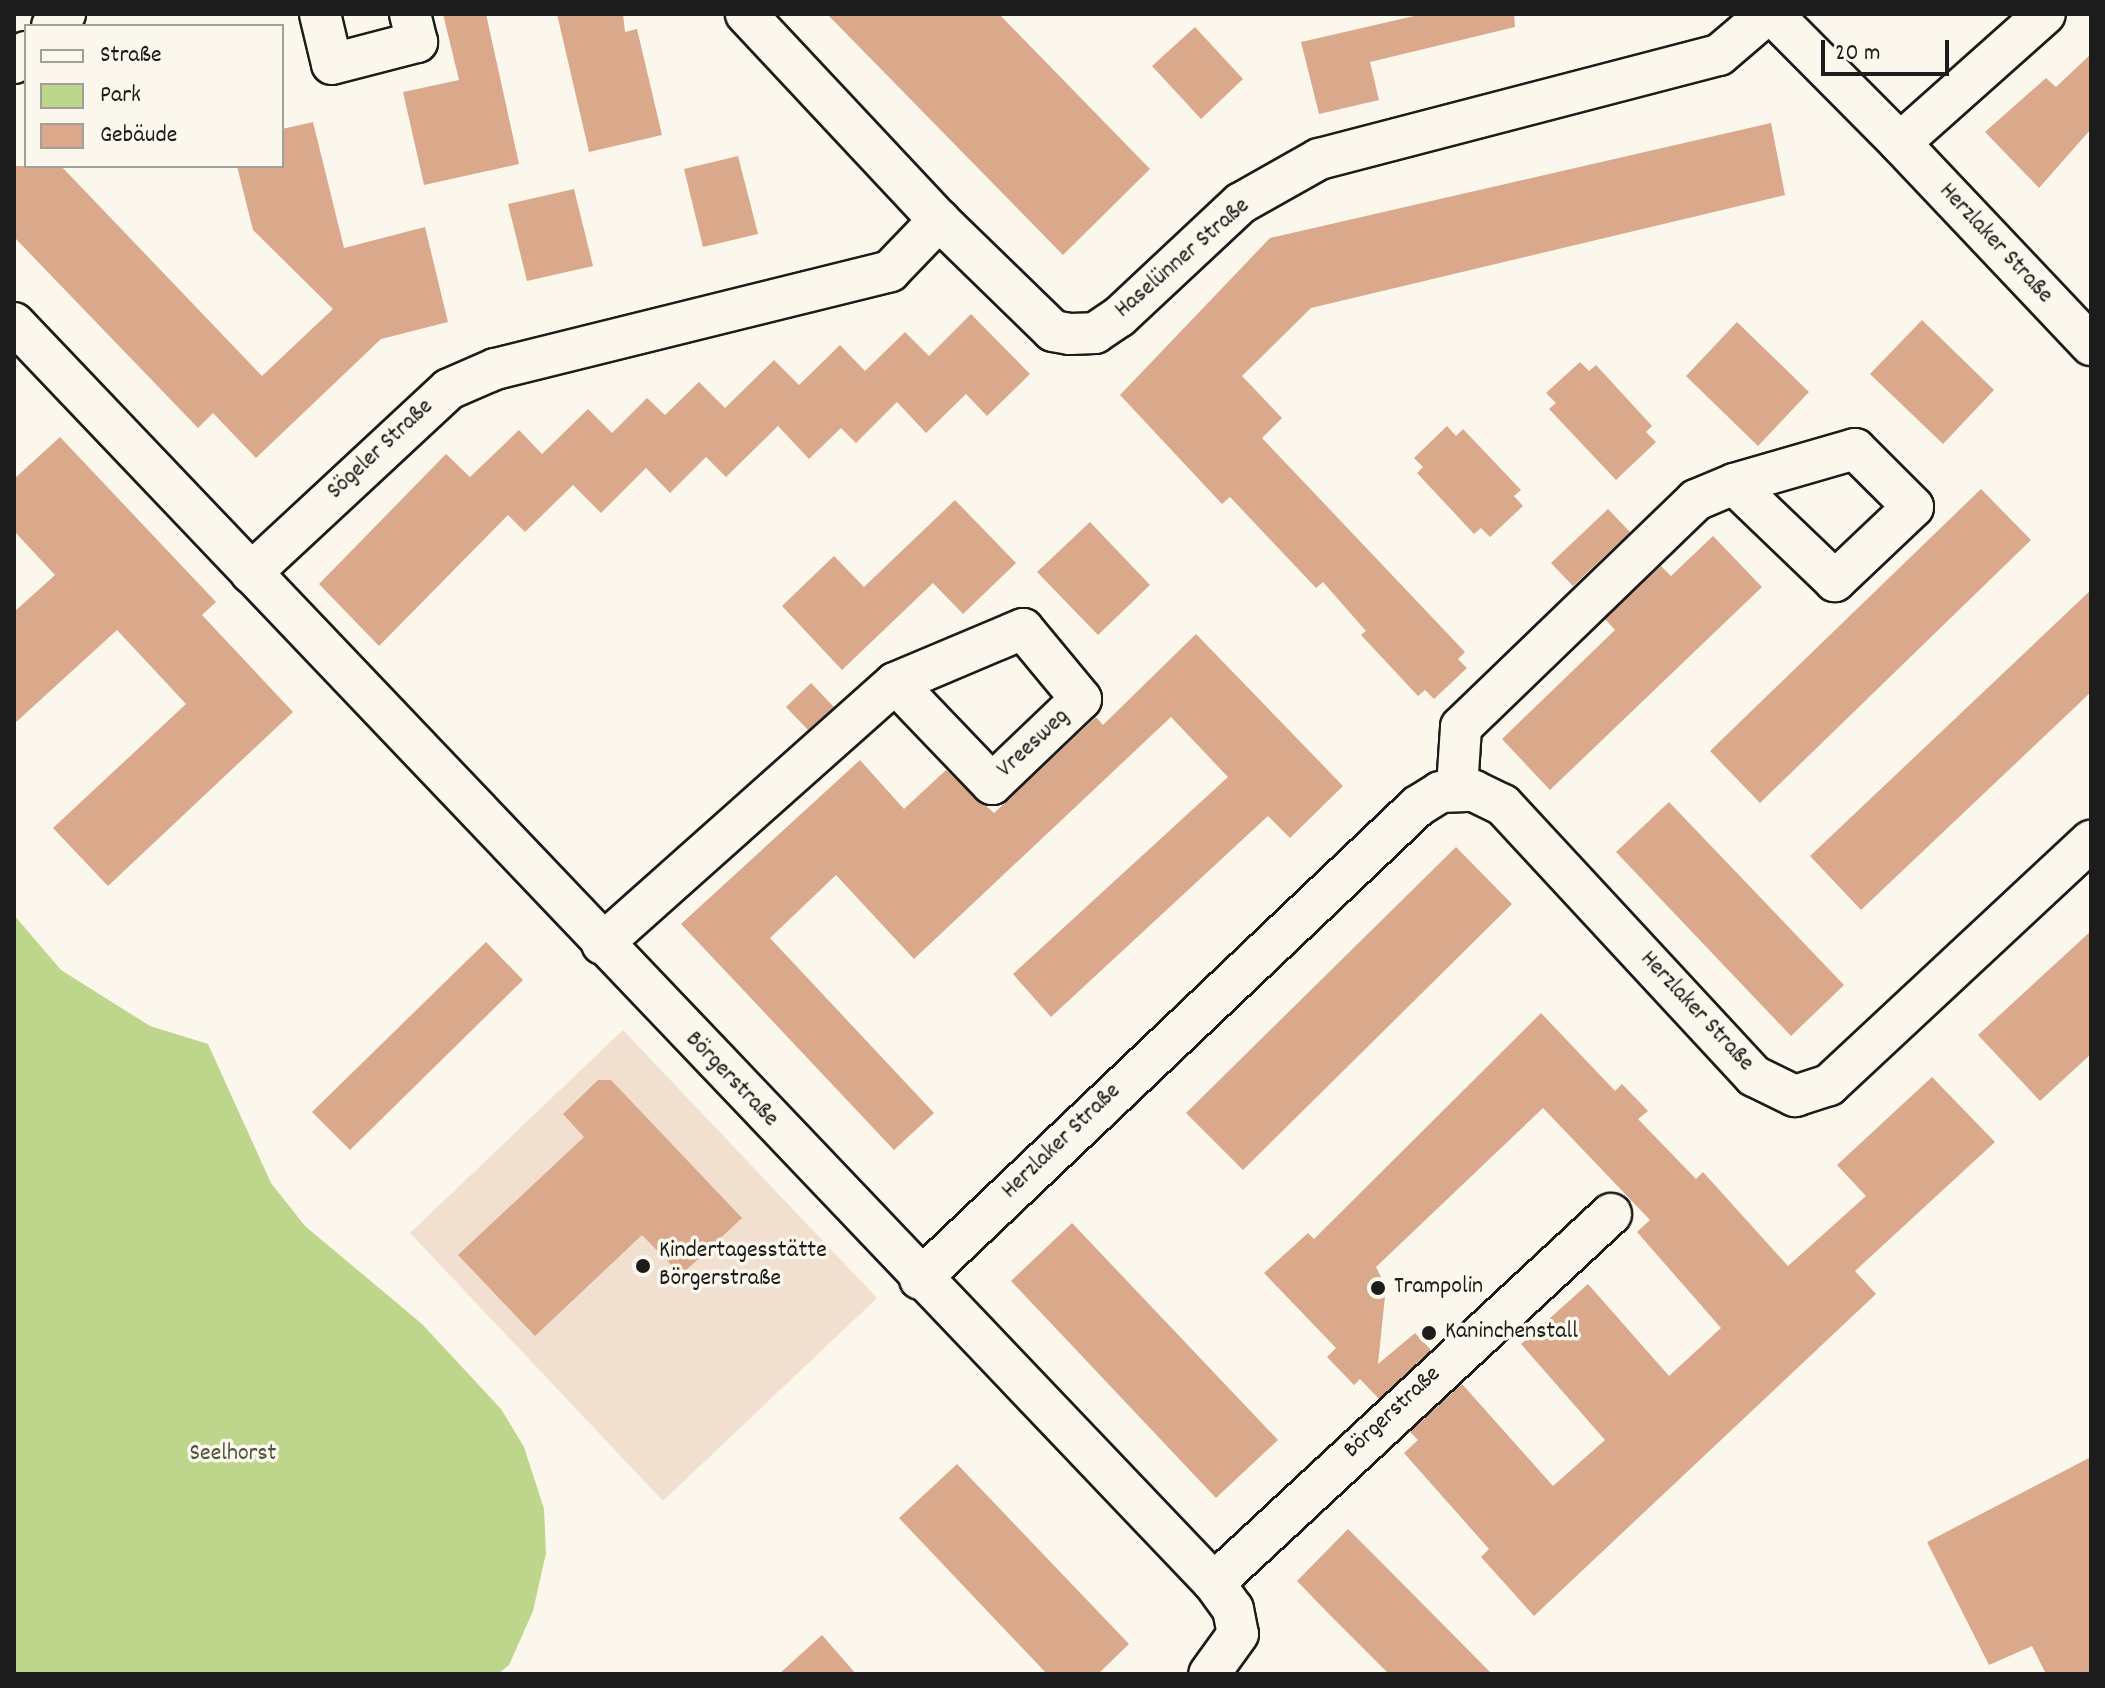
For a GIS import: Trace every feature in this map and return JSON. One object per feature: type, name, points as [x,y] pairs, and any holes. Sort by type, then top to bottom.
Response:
[{"type":"street","points":[[320,14],[332,64],[417,42],[410,14]]},
{"type":"street","name":"Haselünner Straße","points":[[746,14],[939,220],[1053,331],[1095,333],[1241,203],[1319,159],[1719,55],[1770,14]]},
{"type":"street","name":"Herzlaker Straße","points":[[1770,14],[1900,143],[2091,345]]},
{"type":"street","points":[[1900,143],[2045,14]]},
{"type":"street","name":"Sögeler Straße","points":[[251,573],[449,389],[495,369],[890,271],[939,220]]},
{"type":"street","points":[[14,323],[251,573]]},
{"type":"street","points":[[1457,788],[1461,727],[1696,500],[1734,484]]},
{"type":"street","name":"Börgerstraße","points":[[251,573],[920,1279],[1214,1583],[1233,1609],[1238,1634],[1209,1674]]},
{"type":"street","points":[[602,944],[895,683]]},
{"type":"street","name":"Herzlaker Straße","points":[[920,1279],[1418,806],[1457,788],[1503,805],[1754,1076],[1795,1096],[1829,1085],[2091,841]]},
{"type":"street","name":"Börgerstraße","points":[[1214,1583],[1611,1214]]},
{"type":"shaded area","name":"Kindertagesstätte Börgerstraße","points":[[623,1030],[877,1298],[663,1501],[410,1233]]},
{"type":"green space","name":"Seelhorst","points":[[14,915],[61,970],[150,1026],[208,1044],[271,1183],[305,1226],[422,1324],[501,1409],[524,1447],[544,1509],[546,1553],[533,1611],[509,1665],[498,1674],[14,1674]]},
{"type":"building","points":[[443,14],[486,14],[519,164],[424,185],[403,92],[459,80]]},
{"type":"building","points":[[557,14],[623,14],[625,32],[637,29],[662,135],[589,152]]},
{"type":"building","points":[[827,14],[999,14],[1150,169],[1063,255]]},
{"type":"building","points":[[1423,14],[1514,14],[1515,27],[1370,62],[1379,100],[1319,114],[1301,42]]},
{"type":"building","points":[[1195,27],[1243,79],[1201,119],[1152,66]]},
{"type":"building","points":[[2091,54],[2091,129],[2039,188],[1985,132],[2046,78],[2056,87]]},
{"type":"building","points":[[313,122],[344,248],[425,227],[448,322],[381,339],[256,458],[213,413],[198,428],[14,237],[14,166],[63,168],[262,376],[333,309],[253,230],[238,168],[284,168],[284,129]]},
{"type":"building","points":[[1771,123],[1785,195],[1311,308],[1242,376],[1282,418],[1262,438],[1465,652],[1458,659],[1467,668],[1434,699],[1425,690],[1418,696],[1361,635],[1366,631],[1323,582],[1316,588],[1230,497],[1222,504],[1120,395],[1270,238]]},
{"type":"building","points":[[738,156],[758,234],[703,247],[684,169]]},
{"type":"building","points":[[574,189],[593,266],[527,281],[508,204]]},
{"type":"building","points":[[971,314],[1030,374],[987,416],[966,394],[926,433],[897,402],[856,443],[841,428],[809,459],[778,426],[726,477],[706,457],[670,493],[646,468],[601,513],[573,485],[525,532],[508,515],[379,646],[319,584],[446,454],[470,477],[519,430],[542,454],[588,409],[612,433],[647,398],[665,415],[699,382],[725,408],[774,360],[799,385],[840,345],[865,371],[905,332],[929,356]]},
{"type":"building","points":[[1922,320],[1994,390],[1943,444],[1870,374]]},
{"type":"building","points":[[1737,322],[1809,392],[1758,446],[1686,376]]},
{"type":"building","points":[[1580,362],[1589,371],[1596,365],[1652,426],[1646,432],[1656,442],[1616,480],[1549,409],[1556,403],[1546,393]]},
{"type":"building","points":[[1447,426],[1456,436],[1463,429],[1521,490],[1514,496],[1523,506],[1490,537],[1481,528],[1474,534],[1417,473],[1423,467],[1414,458]]},
{"type":"building","points":[[60,437],[216,602],[202,615],[293,712],[108,886],[53,828],[186,704],[117,630],[14,724],[14,612],[55,575],[14,531],[14,479]]},
{"type":"building","points":[[1981,489],[2031,540],[1760,803],[1710,751]]},
{"type":"building","points":[[955,500],[1016,563],[963,614],[933,583],[842,670],[782,606],[834,556],[864,587]]},
{"type":"building","points":[[1608,509],[1630,532],[1573,586],[1551,563]]},
{"type":"building","points":[[1090,522],[1150,585],[1098,635],[1037,572]]},
{"type":"building","points":[[1713,536],[1762,587],[1550,790],[1502,739],[1615,630],[1605,619],[1661,566],[1671,576]]},
{"type":"building","points":[[2091,590],[2091,692],[1861,910],[1810,856]]},
{"type":"building","points":[[1196,634],[1343,786],[1290,838],[1268,816],[1051,1017],[1013,974],[1228,777],[1171,717],[914,959],[836,875],[770,938],[934,1113],[894,1150],[681,924],[860,760],[904,809],[946,770],[994,813],[1096,717],[1103,725]]},
{"type":"building","points":[[811,683],[834,707],[808,730],[786,707]]},
{"type":"building","points":[[1669,802],[1844,985],[1791,1036],[1616,852]]},
{"type":"building","points":[[1456,847],[1512,904],[1243,1170],[1186,1113]]},
{"type":"building","points":[[2091,931],[2091,1054],[2040,1101],[1978,1035]]},
{"type":"building","points":[[486,942],[523,980],[350,1150],[312,1112]]},
{"type":"building","points":[[1541,1013],[1615,1091],[1622,1084],[1648,1111],[1638,1119],[1696,1179],[1703,1172],[1788,1266],[1866,1196],[1837,1165],[1932,1077],[1995,1142],[1855,1271],[1876,1294],[1534,1616],[1481,1557],[1489,1549],[1404,1453],[1418,1440],[1410,1432],[1462,1384],[1553,1486],[1605,1440],[1521,1344],[1588,1284],[1669,1376],[1721,1328],[1637,1232],[1650,1220],[1543,1108],[1376,1267],[1386,1287],[1378,1364],[1415,1333],[1431,1350],[1379,1399],[1360,1379],[1354,1385],[1327,1357],[1336,1348],[1264,1273],[1308,1233],[1314,1239]]},
{"type":"building","points":[[598,1080],[611,1080],[742,1218],[681,1275],[642,1235],[535,1336],[458,1255],[584,1137],[563,1114]]},
{"type":"building","points":[[1072,1223],[1278,1440],[1216,1498],[1011,1281]]},
{"type":"building","points":[[2091,1457],[2091,1674],[2046,1674],[2032,1646],[1989,1665],[1927,1542]]},
{"type":"building","points":[[957,1464],[1129,1644],[1098,1674],[1047,1674],[899,1518]]},
{"type":"building","points":[[1348,1529],[1492,1674],[1389,1674],[1326,1611],[1297,1581]]},
{"type":"building","points":[[822,1635],[856,1674],[779,1674]]},
{"type":"place","name":"Kindertagesstätte Börgerstraße","points":[[643,1266]]},
{"type":"place","name":"Trampolin","points":[[1378,1288]]},
{"type":"place","name":"Kaninchenstall","points":[[1429,1333]]}]
